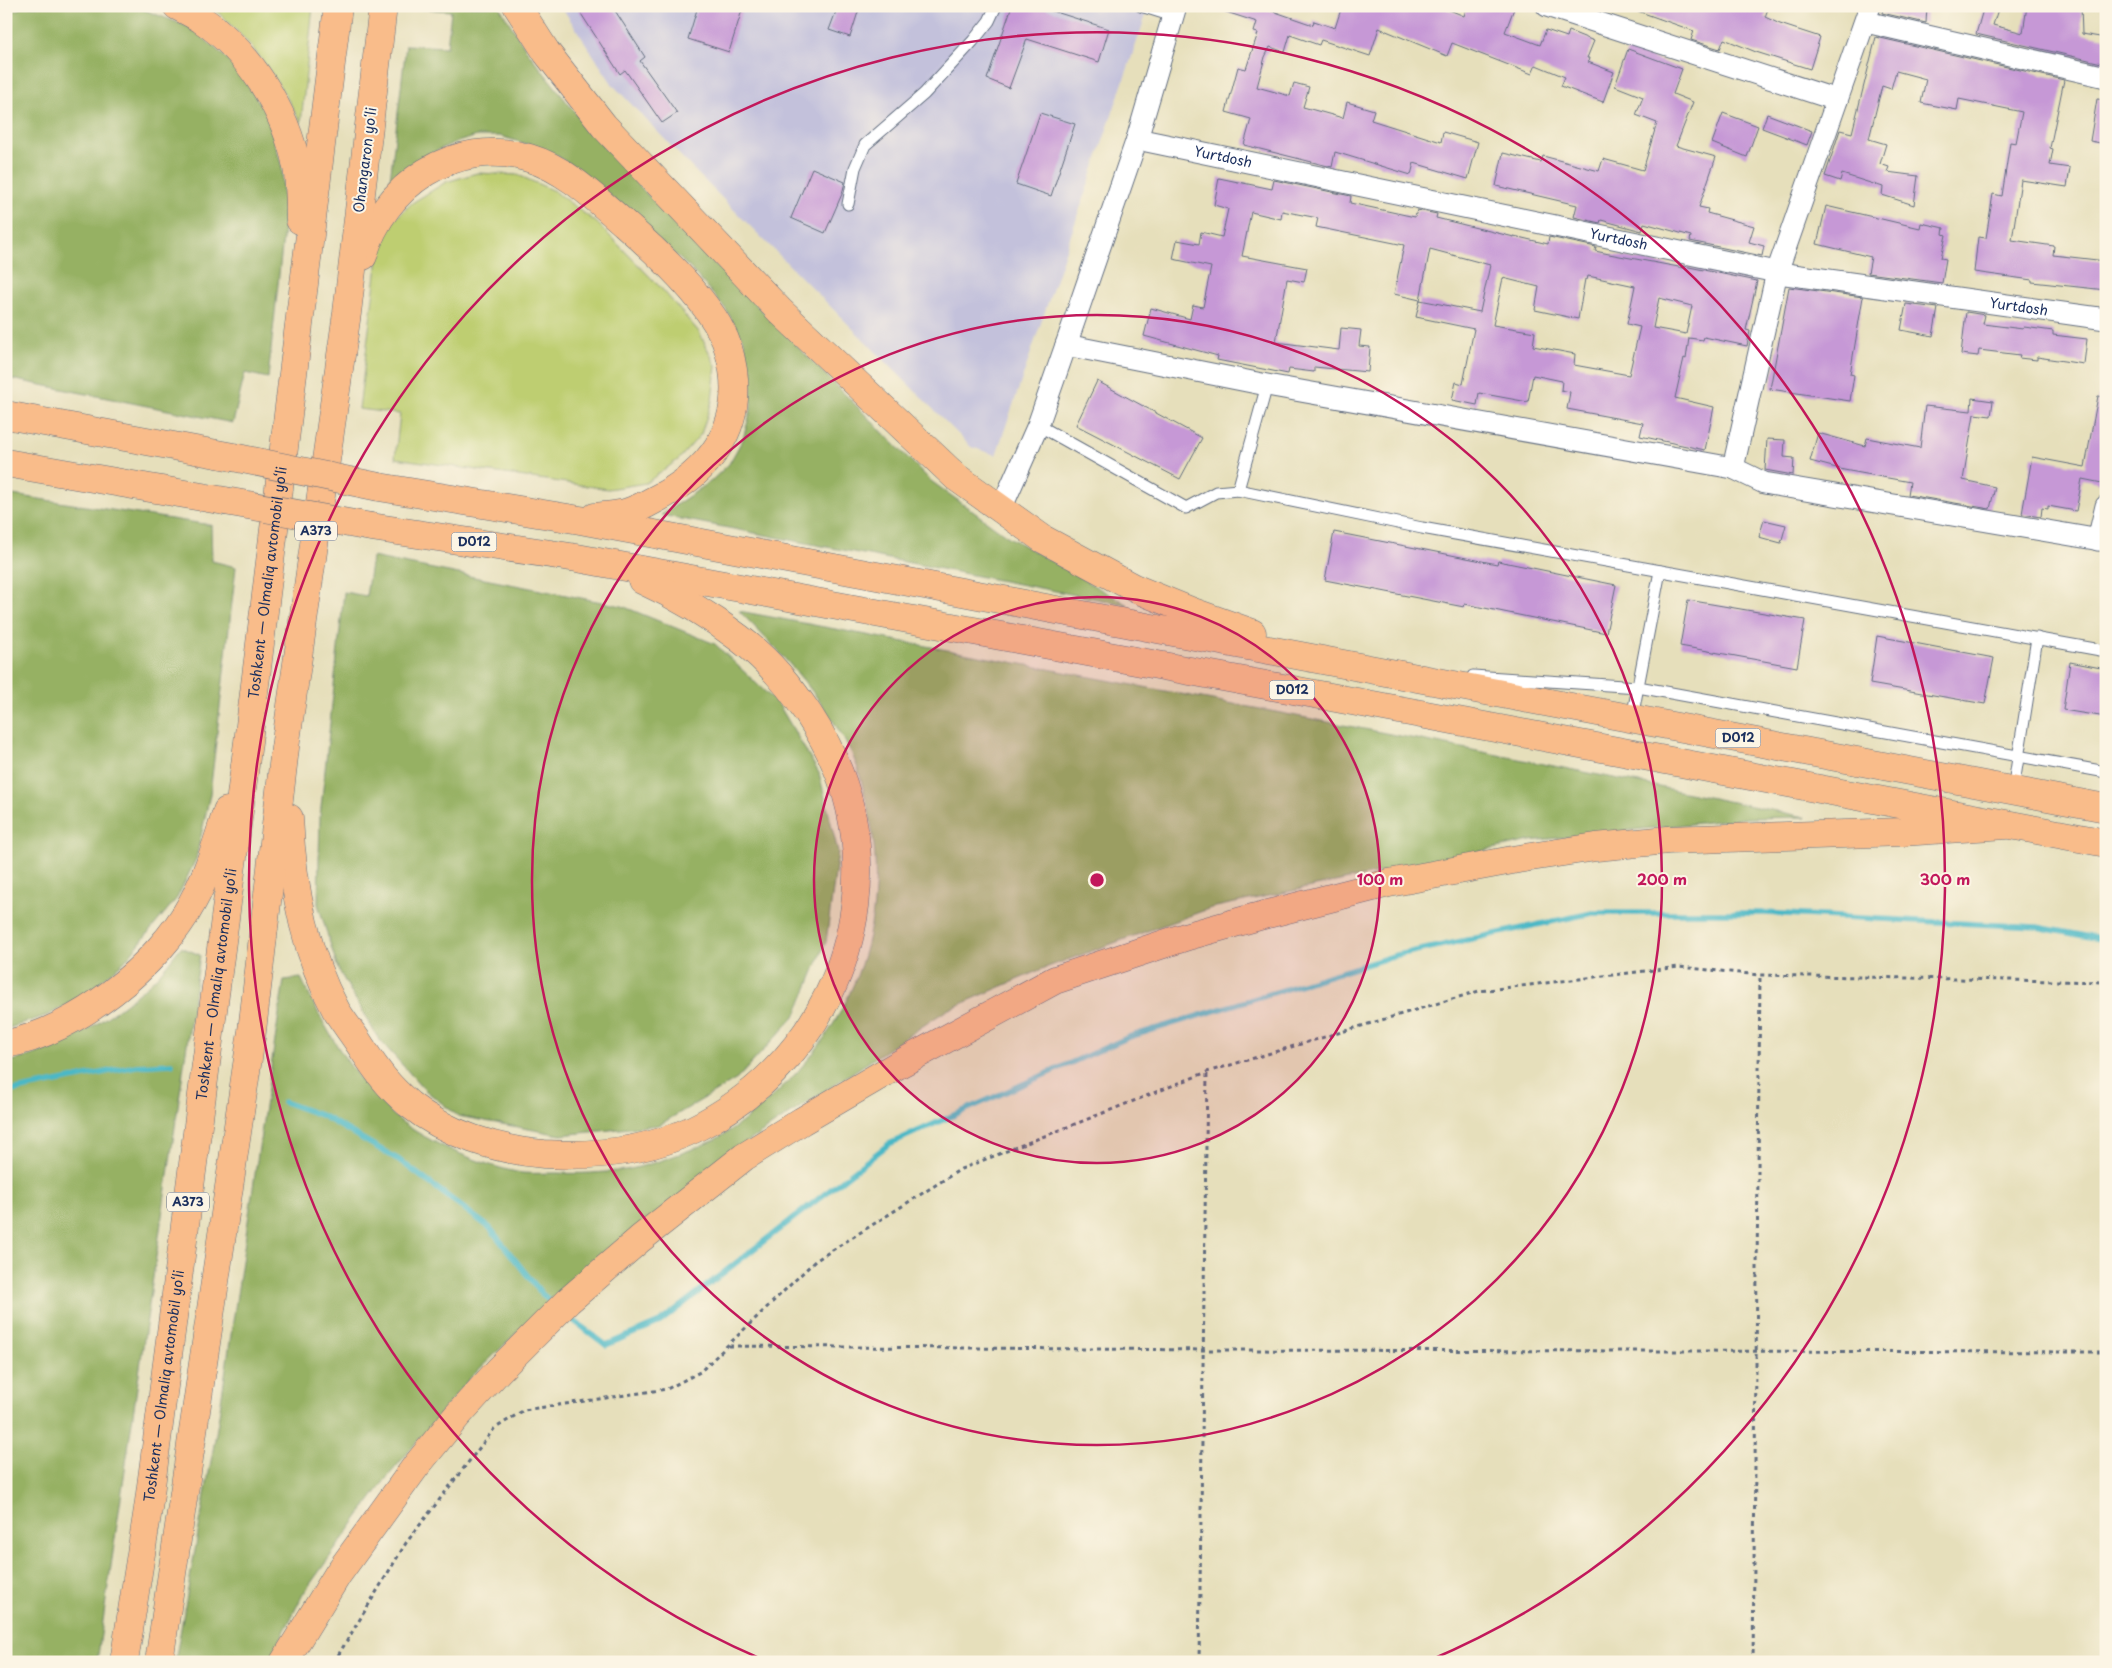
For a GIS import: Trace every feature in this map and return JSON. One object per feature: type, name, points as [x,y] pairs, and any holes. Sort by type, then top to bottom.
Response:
[{"type":"highway","points":[[177,6],[200,18],[222,36],[242,57],[276,107],[289,139],[297,167],[300,196],[303,307]]},
{"type":"highway","name":"A373","points":[[303,307],[338,6]]},
{"type":"highway","name":"Ohangaron yoʻli","points":[[347,313],[384,6]]},
{"type":"highway","points":[[517,6],[547,53],[604,126],[780,311],[956,477],[1043,539],[1134,588],[1192,612],[1371,669]]},
{"type":"highway","points":[[347,313],[365,249],[374,227],[387,207],[402,189],[416,179],[443,164],[478,152],[498,152],[542,162],[596,199],[629,228],[695,295],[723,334],[731,358],[735,382],[734,407],[728,428],[718,447],[705,464],[689,479],[669,493],[626,512],[580,520]]},
{"type":"highway","name":"Toshkent — Olmaliq avtomobil yo‘li","points":[[124,1662],[150,1499],[303,307]]},
{"type":"highway","name":"A373","points":[[159,1662],[252,1030],[285,748],[347,313]]},
{"type":"highway","points":[[6,402],[33,420]]},
{"type":"highway","name":"D012","points":[[6,415],[233,457],[379,487],[580,520],[2106,808]]},
{"type":"highway","name":"D012","points":[[11,465],[371,526],[577,558],[2106,843]]},
{"type":"highway","points":[[285,748],[290,836],[298,908],[321,980],[338,1013],[382,1078],[410,1105],[445,1126],[482,1142],[523,1152],[565,1155],[608,1154],[650,1144],[692,1130],[734,1105],[770,1076],[800,1042],[824,1005],[842,964],[854,918],[858,871],[854,825],[844,783],[824,742],[801,704],[774,671],[742,640],[674,595],[636,577],[577,558]]},
{"type":"highway","points":[[6,1044],[55,1030],[92,1009],[136,972],[168,938],[191,905],[209,867],[248,742]]},
{"type":"highway","points":[[284,1662],[338,1574],[416,1466],[457,1416],[499,1370],[568,1301],[640,1239],[744,1157],[896,1066],[1055,980],[1188,936],[1256,917],[1390,882],[1518,859],[1596,847],[1668,840],[1902,832],[2006,825]]},
{"type":"street","points":[[1547,6],[1837,100]]},
{"type":"street","points":[[1001,509],[1038,425],[1066,345],[1137,139],[1174,11]]},
{"type":"street","points":[[1733,468],[1777,272],[1868,14],[2106,77]]},
{"type":"street","name":"Yurtdosh","points":[[1137,139],[1777,272],[2106,319]]},
{"type":"street","points":[[1066,345],[1267,385],[1733,468],[1764,483],[2102,541],[2106,506]]},
{"type":"lane","points":[[848,204],[856,168],[865,145],[924,94],[974,41],[989,21],[996,6]]},
{"type":"lane","points":[[1142,6],[1174,11]]},
{"type":"lane","points":[[1238,490],[1267,385]]},
{"type":"lane","points":[[1038,425],[1186,508],[1216,492],[1238,490],[1422,528],[2106,651]]},
{"type":"lane","points":[[1632,718],[1660,571]]},
{"type":"lane","points":[[2013,790],[2037,638]]},
{"type":"lane","points":[[1371,669],[1638,688],[2106,772]]},
{"type":"path","points":[[334,1662],[406,1543],[494,1429],[524,1410],[668,1389],[700,1372],[729,1346],[815,1260],[961,1169],[1207,1072],[1479,991],[1679,967],[1760,974],[2106,982]]},
{"type":"path","points":[[1754,1662],[1760,974]]},
{"type":"path","points":[[1199,1662],[1207,1072]]},
{"type":"path","points":[[729,1346],[2106,1352]]},
{"type":"shaded area","points":[[561,6],[1149,6],[996,455],[971,447],[696,172],[613,85]]},
{"type":"green space","points":[[26,6],[126,6],[139,8],[192,28],[232,63],[266,112],[282,167],[284,228],[268,378],[245,373],[233,423],[6,378],[6,14]]},
{"type":"green space","points":[[207,6],[313,6],[301,123],[263,61],[225,18]]},
{"type":"green space","points":[[412,6],[499,6],[527,51],[592,134],[658,206],[931,481],[1007,536],[1128,605],[661,515],[710,482],[729,464],[743,439],[751,410],[751,375],[744,341],[725,308],[689,267],[592,180],[550,151],[500,136],[477,136],[451,144],[423,157],[390,180],[406,45],[447,47],[451,11],[412,8]]},
{"type":"green space","points":[[477,173],[518,175],[554,191],[597,223],[661,288],[699,332],[716,366],[712,401],[701,434],[679,459],[646,483],[608,489],[395,458],[400,414],[359,409],[379,250],[391,223],[412,203],[446,182]]},
{"type":"green space","points":[[6,494],[211,525],[212,561],[236,567],[210,794],[196,859],[177,898],[125,961],[82,997],[48,1015],[6,1029]]},
{"type":"green space","points":[[372,557],[622,606],[715,644],[779,705],[819,773],[838,852],[826,942],[796,1015],[737,1079],[659,1125],[561,1135],[458,1116],[424,1089],[378,1038],[338,969],[318,904],[320,817],[344,592],[366,596]]},
{"type":"green space","points":[[739,611],[1406,737],[1805,817],[1746,818],[1530,841],[1211,908],[1042,969],[947,1010],[740,1147],[548,1303],[470,1378],[385,1480],[303,1594],[269,1662],[175,1662],[218,1422],[284,980],[301,978],[320,1017],[354,1071],[381,1103],[397,1118],[423,1136],[456,1152],[491,1165],[522,1173],[590,1173],[625,1170],[669,1158],[721,1137],[761,1107],[806,1062],[830,1029],[850,993],[864,955],[872,916],[875,875],[873,834],[859,771],[850,749],[807,684]]},
{"type":"green space","points":[[181,947],[200,955],[97,1662],[6,1662],[6,1062],[45,1051],[82,1033],[99,1022],[133,998],[152,981]]},
{"type":"building","points":[[576,6],[612,6],[645,57],[640,61],[677,113],[662,123],[625,70],[620,74]]},
{"type":"building","points":[[698,6],[731,6],[742,10],[729,52],[688,39]]},
{"type":"building","points":[[838,6],[860,6],[850,37],[829,30]]},
{"type":"building","points":[[1012,6],[1037,6],[1109,29],[1099,62],[1027,39],[1009,88],[987,79]]},
{"type":"building","points":[[1217,6],[1258,6],[1313,25],[1314,21],[1335,28],[1342,6],[1440,6],[1464,16],[1467,6],[1515,6],[1505,32],[1540,45],[1546,30],[1567,37],[1569,31],[1594,41],[1587,58],[1589,58],[1588,62],[1614,72],[1603,102],[1561,86],[1565,77],[1536,65],[1532,74],[1452,43],[1447,56],[1379,28],[1370,56],[1321,40],[1319,45],[1290,35],[1285,52],[1270,47],[1265,57],[1257,87],[1290,96],[1294,83],[1309,87],[1303,107],[1343,118],[1347,102],[1374,110],[1371,120],[1441,142],[1443,132],[1478,142],[1468,179],[1414,163],[1411,175],[1335,152],[1332,167],[1244,145],[1251,119],[1226,112],[1238,67],[1246,69],[1258,33],[1254,32],[1257,22],[1217,9]]},
{"type":"building","points":[[1633,6],[1732,6],[1749,12],[1751,6],[1769,6],[1765,17],[1820,37],[1810,69],[1756,52],[1724,39],[1720,49],[1691,40],[1694,31],[1632,9]]},
{"type":"building","points":[[1884,6],[1927,6],[1926,23],[1882,13]]},
{"type":"building","points":[[1984,6],[1999,6],[1993,25],[2023,33],[2027,6],[2081,6],[2082,34],[2106,38],[2106,64],[1976,34]]},
{"type":"building","points":[[1876,37],[2064,80],[2050,148],[2053,149],[2050,165],[2070,168],[2067,187],[2021,180],[2012,240],[2054,246],[2053,255],[2106,261],[2106,290],[2032,282],[2032,280],[1974,272],[1978,237],[1986,238],[1993,194],[2002,196],[2010,142],[2016,143],[2022,112],[1959,99],[1957,110],[1921,103],[1926,79],[1896,71],[1891,89],[1882,86],[1869,139],[1886,144],[1880,164],[1889,167],[1887,172],[1918,176],[1914,205],[1882,195],[1883,187],[1842,174],[1840,181],[1825,176],[1840,130],[1852,133]]},
{"type":"building","points":[[1628,49],[1682,69],[1673,94],[1693,102],[1676,146],[1716,157],[1699,207],[1708,209],[1707,213],[1754,226],[1749,242],[1764,246],[1762,256],[1690,241],[1691,236],[1644,223],[1642,231],[1601,220],[1600,223],[1574,217],[1577,205],[1496,186],[1503,153],[1541,162],[1543,156],[1599,171],[1603,159],[1643,170],[1657,123],[1636,115],[1643,97],[1615,86]]},
{"type":"building","points":[[2097,99],[2106,100],[2106,144],[2090,141]]},
{"type":"building","points":[[1040,113],[1075,124],[1051,196],[1016,184]]},
{"type":"building","points":[[1723,113],[1758,126],[1747,157],[1712,143]]},
{"type":"building","points":[[1767,114],[1812,131],[1807,145],[1762,128]]},
{"type":"building","points":[[812,168],[845,182],[842,194],[825,233],[791,218]]},
{"type":"building","points":[[1219,178],[1272,189],[1274,180],[1351,196],[1350,203],[1415,217],[1417,210],[1437,214],[1436,218],[1514,237],[1548,244],[1549,237],[1596,247],[1595,251],[1609,254],[1684,268],[1684,266],[1757,281],[1746,330],[1750,331],[1747,346],[1704,337],[1703,340],[1689,338],[1686,359],[1684,358],[1675,398],[1714,407],[1705,450],[1640,436],[1643,423],[1567,409],[1570,392],[1561,390],[1562,381],[1533,375],[1528,402],[1479,393],[1477,405],[1452,400],[1456,382],[1463,384],[1474,329],[1416,317],[1420,300],[1394,294],[1404,245],[1316,227],[1318,218],[1282,211],[1281,219],[1251,212],[1242,256],[1307,268],[1304,282],[1287,279],[1276,342],[1339,350],[1341,328],[1361,330],[1359,346],[1370,347],[1368,372],[1314,367],[1314,372],[1289,369],[1288,374],[1217,360],[1218,356],[1144,336],[1151,308],[1190,319],[1193,305],[1203,307],[1211,267],[1173,259],[1177,240],[1199,244],[1201,232],[1222,237],[1228,209],[1214,205]],"holes":[[[1430,249],[1490,265],[1480,312],[1420,300]],[[1588,276],[1635,286],[1627,324],[1640,327],[1629,375],[1574,365],[1575,354],[1533,346],[1535,332],[1493,325],[1503,278],[1539,287],[1535,310],[1578,319],[1585,279],[1587,280]],[[1659,298],[1692,306],[1686,334],[1653,328]]]},
{"type":"building","points":[[1826,206],[1920,228],[1921,223],[1944,228],[1943,234],[1946,235],[1941,258],[1946,259],[1942,283],[1868,273],[1871,257],[1817,244]]},
{"type":"building","points":[[1789,287],[1863,297],[1850,374],[1854,375],[1850,401],[1770,389]]},
{"type":"building","points":[[1906,304],[1938,308],[1933,336],[1901,330]]},
{"type":"building","points":[[1966,312],[1985,315],[1983,324],[2053,331],[2053,335],[2087,339],[2084,364],[2037,357],[2037,360],[2019,358],[2020,355],[1979,350],[1978,356],[1961,354]]},
{"type":"building","points":[[1097,381],[1202,438],[1180,479],[1076,425]]},
{"type":"building","points":[[2098,396],[2106,397],[2106,465],[2102,483],[2082,479],[2076,511],[2048,506],[2048,509],[2042,508],[2041,517],[2022,514],[2032,457],[2085,467]]},
{"type":"building","points":[[1972,398],[1993,401],[1991,416],[1974,414],[1963,480],[1995,487],[1990,509],[1908,495],[1910,482],[1844,470],[1810,461],[1818,433],[1865,446],[1867,438],[1920,448],[1925,406],[1971,411]]},
{"type":"building","points":[[1767,439],[1785,440],[1784,457],[1794,458],[1793,475],[1765,470]]},
{"type":"building","points":[[1764,520],[1786,525],[1781,543],[1759,537]]},
{"type":"building","points":[[1334,532],[1497,564],[1498,561],[1616,585],[1606,633],[1465,604],[1464,607],[1325,580]]},
{"type":"building","points":[[1688,600],[1805,620],[1797,667],[1680,646]]},
{"type":"building","points":[[1877,636],[1994,658],[1985,704],[1870,684]]},
{"type":"building","points":[[2070,662],[2106,669],[2106,717],[2063,710]]},
{"type":"waterway","points":[[565,1314],[606,1345],[660,1322],[889,1144],[1129,1037],[1397,955],[1592,913],[1764,913],[2037,927],[2106,940]]},
{"type":"waterway","points":[[6,1092],[136,1066],[172,1064]]},
{"type":"waterway","points":[[284,1102],[323,1116],[399,1160],[490,1228],[542,1294],[555,1305]]}]
